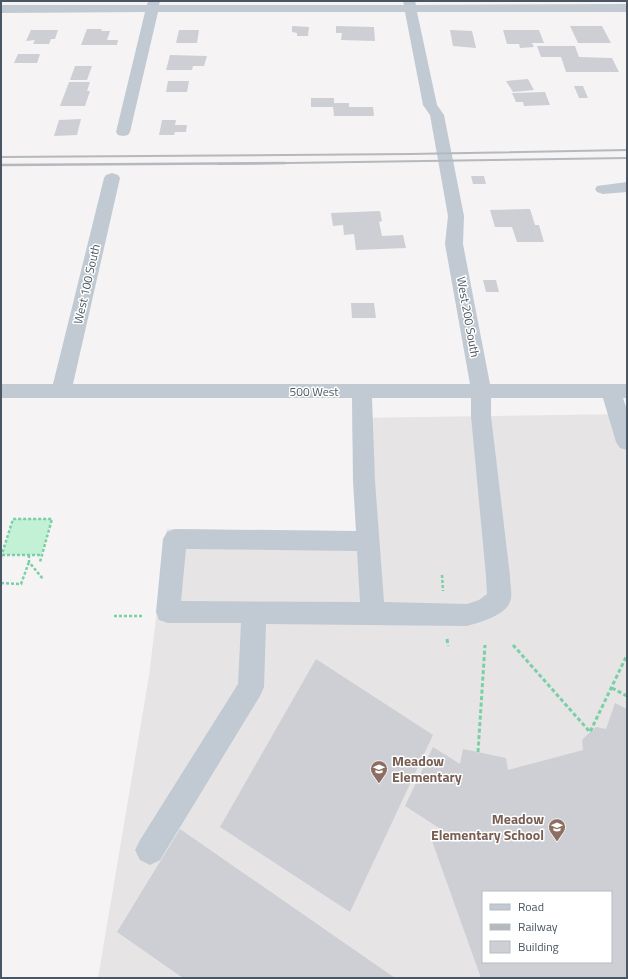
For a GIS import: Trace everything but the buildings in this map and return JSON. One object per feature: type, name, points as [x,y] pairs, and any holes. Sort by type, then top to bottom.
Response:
[{"type":"street","points":[[124,132],[153,4]]},
{"type":"street","points":[[1,8],[153,4],[627,8]]},
{"type":"street","name":"West 200 South","points":[[372,613],[467,615],[486,610],[499,598],[481,416],[481,391],[454,244],[445,228],[441,213],[426,118],[426,111],[430,105],[410,5]]},
{"type":"street","name":"West 100 South","points":[[61,391],[112,178]]},
{"type":"street","points":[[603,189],[627,187]]},
{"type":"street","name":"500 West","points":[[1,391],[619,391]]},
{"type":"street","points":[[619,391],[627,442]]},
{"type":"street","points":[[362,392],[364,481],[368,541],[372,613],[168,612],[176,538],[368,541]]},
{"type":"street","points":[[150,850],[251,687],[254,613]]},
{"type":"path","points":[[40,562],[52,519],[13,519],[1,556],[41,555]]},
{"type":"path","points":[[1,583],[21,584],[29,562],[29,555]]},
{"type":"path","points":[[29,562],[43,579]]},
{"type":"path","points":[[114,616],[142,616]]},
{"type":"path","points":[[447,639],[448,646]]},
{"type":"path","points":[[478,752],[485,644]]},
{"type":"path","points":[[513,645],[590,732],[627,655]]},
{"type":"path","points":[[612,688],[627,696]]},
{"type":"shaded area","name":"Meadow Elementary","points":[[627,414],[627,978],[98,978],[149,676],[167,529],[356,532],[352,418]]},
{"type":"green space","points":[[13,519],[52,519],[41,555],[2,555]]},
{"type":"railway","points":[[1,157],[410,154],[627,150]]},
{"type":"railway","points":[[218,164],[627,158]]},
{"type":"railway","points":[[1,165],[285,163]]},
{"type":"place","name":"Meadow Elementary","points":[[379,784]]},
{"type":"place","name":"Meadow Elementary School","points":[[557,842]]}]
